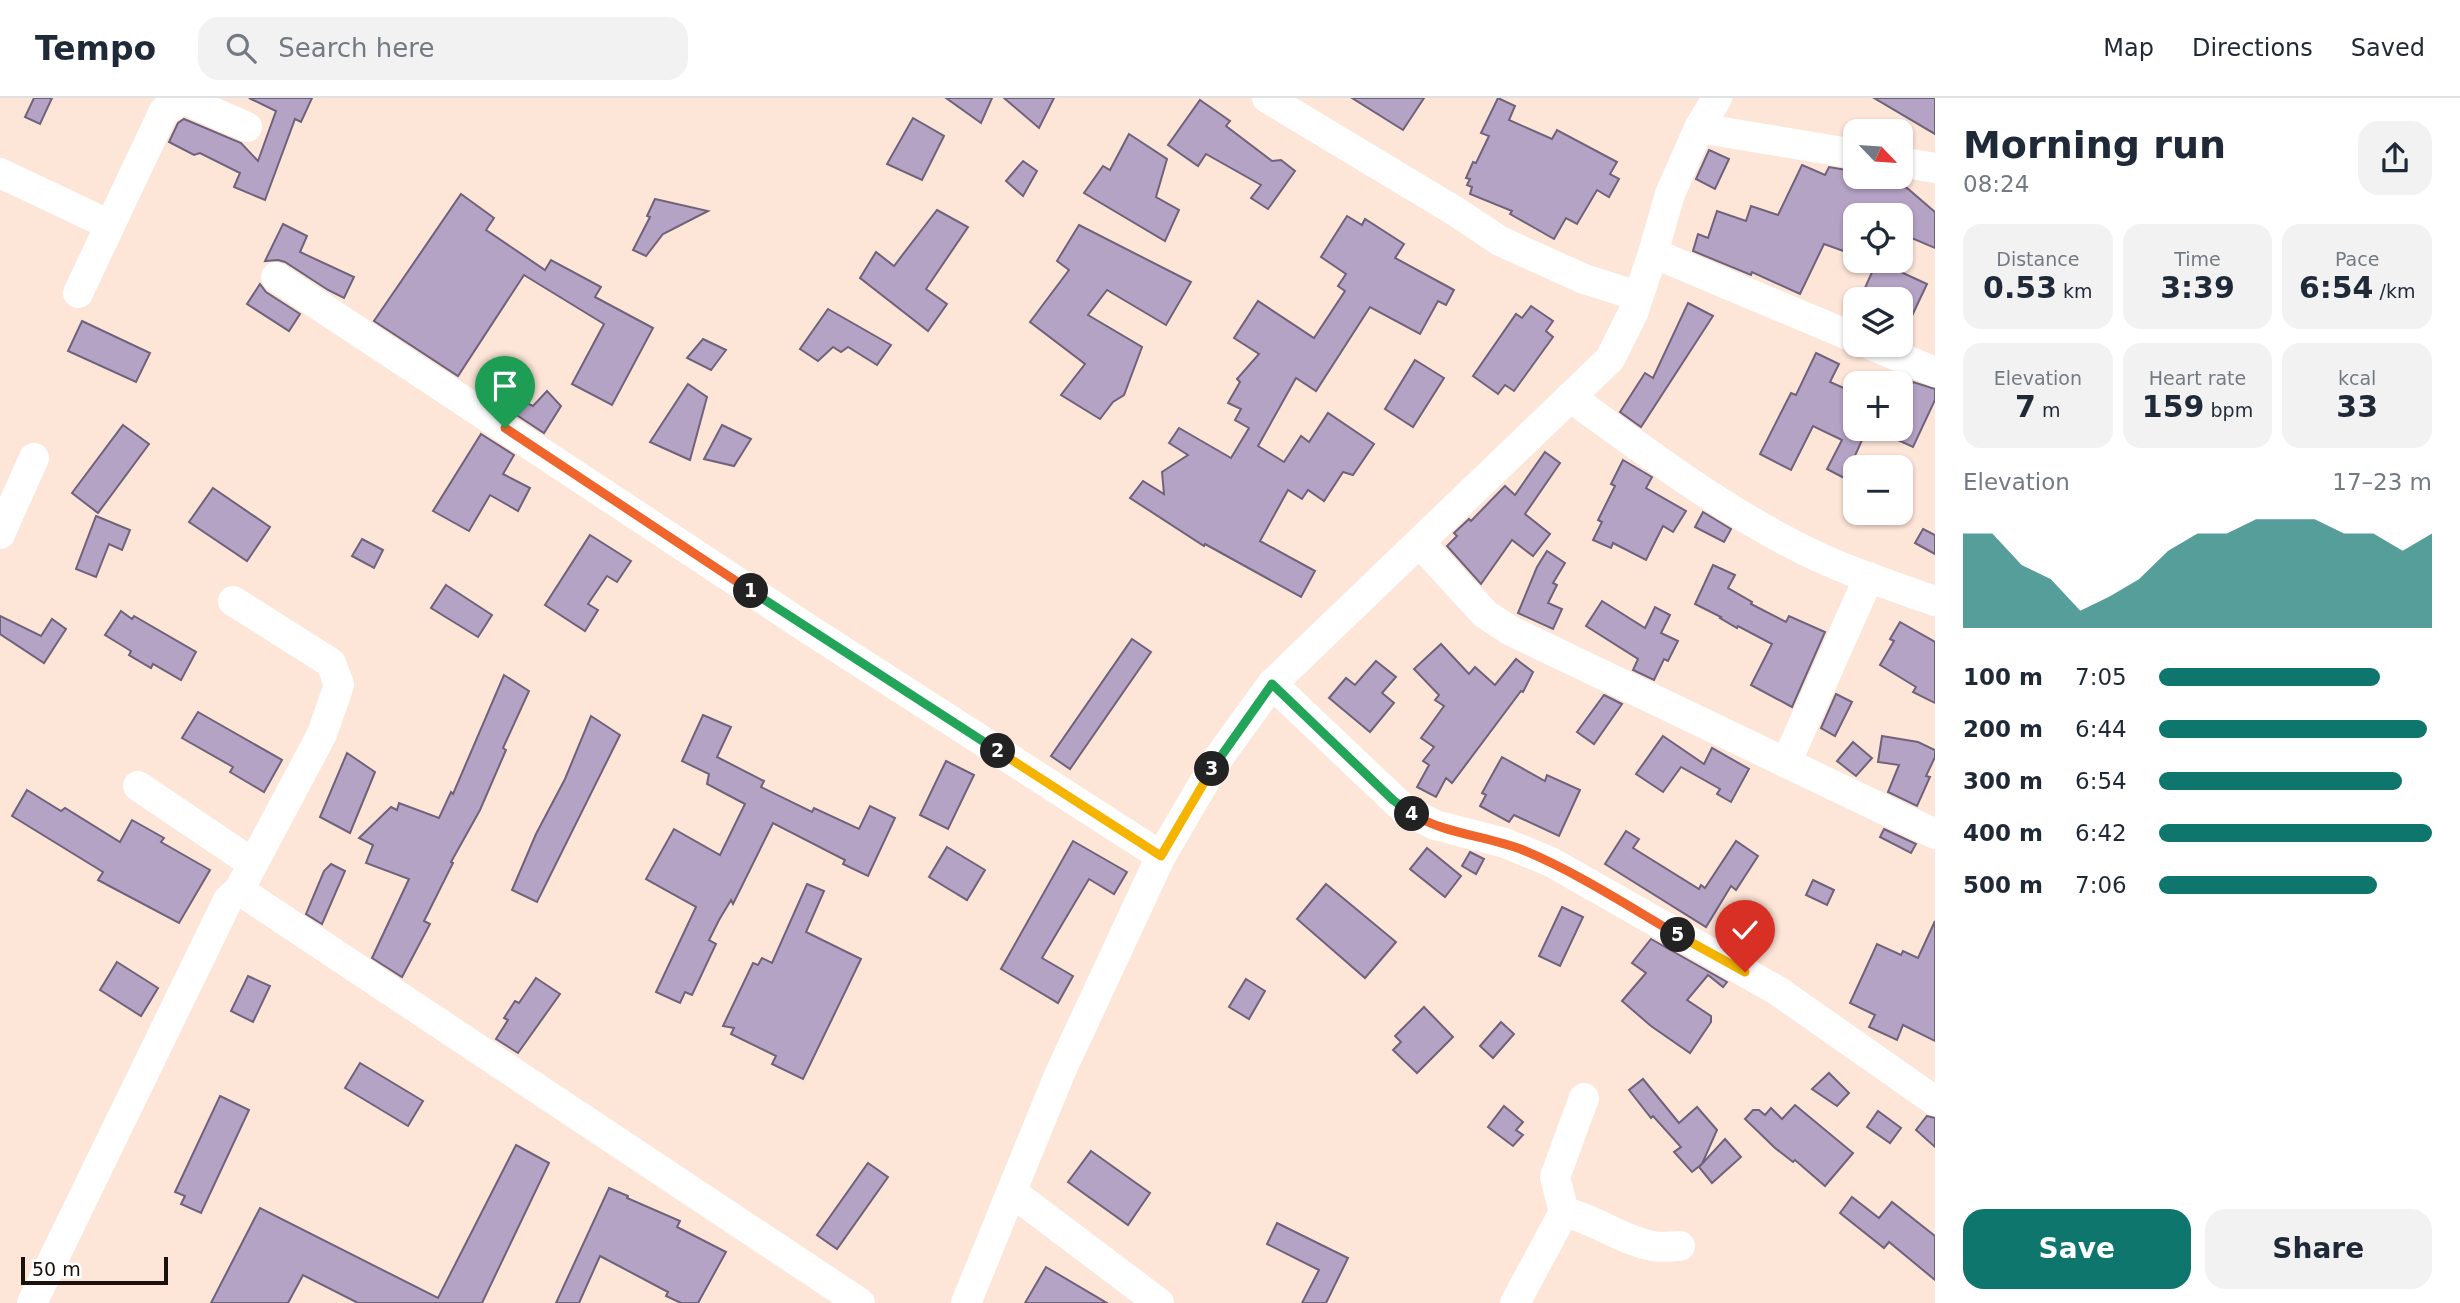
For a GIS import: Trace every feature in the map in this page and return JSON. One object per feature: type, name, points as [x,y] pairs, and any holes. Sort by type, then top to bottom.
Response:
[{"type":"street","points":[[1267,98],[1500,241],[1584,279],[1638,296]]},
{"type":"street","points":[[966,1303],[1060,1073],[1161,856],[1219,757],[1272,684],[1610,359],[1633,313],[1670,194],[1699,128],[1717,98]]},
{"type":"street","points":[[78,293],[164,111],[183,99],[247,127]]},
{"type":"street","points":[[1699,128],[1843,152]]},
{"type":"street","points":[[1913,164],[1935,168]]},
{"type":"street","points":[[0,173],[110,225]]},
{"type":"street","points":[[1653,253],[1843,333]]},
{"type":"street","points":[[276,277],[810,630],[1161,856]]},
{"type":"street","points":[[1899,357],[1935,372]]},
{"type":"street","points":[[1570,397],[1707,495],[1793,545],[1935,601]]},
{"type":"street","points":[[0,534],[34,458]]},
{"type":"street","points":[[1420,543],[1485,614],[1511,631],[1935,834]]},
{"type":"street","points":[[1786,763],[1869,577]]},
{"type":"street","points":[[32,1303],[228,900],[239,890],[322,734],[339,684],[331,663],[233,601]]},
{"type":"street","points":[[1272,684],[1405,810],[1435,825],[1505,843],[1551,862],[1778,991],[1935,1101]]},
{"type":"street","points":[[138,786],[252,863]]},
{"type":"street","points":[[239,890],[860,1303]]},
{"type":"street","points":[[1515,1303],[1564,1212],[1555,1177],[1584,1098]]},
{"type":"street","points":[[1013,1193],[1159,1303]]},
{"type":"street","points":[[1564,1212],[1584,1217],[1654,1247],[1680,1245]]},
{"type":"building","points":[[34,98],[52,98],[40,124],[25,117]]},
{"type":"building","points":[[249,98],[312,98],[301,122],[295,119],[265,200],[234,187],[240,173],[200,153],[194,155],[169,142],[178,123],[184,119],[241,143],[258,161],[276,111]]},
{"type":"building","points":[[946,98],[992,98],[981,123]]},
{"type":"building","points":[[1004,98],[1054,98],[1039,128]]},
{"type":"building","points":[[1352,98],[1424,98],[1403,130]]},
{"type":"building","points":[[1498,98],[1515,106],[1509,120],[1552,139],[1557,130],[1617,162],[1610,174],[1619,179],[1609,197],[1597,190],[1577,224],[1566,218],[1554,239],[1510,214],[1512,211],[1470,194],[1472,187],[1467,185],[1470,179],[1466,178],[1489,136],[1481,133]]},
{"type":"building","points":[[1874,98],[1935,98],[1935,134]]},
{"type":"building","points":[[1200,100],[1230,121],[1226,126],[1272,161],[1281,160],[1295,171],[1268,209],[1251,198],[1261,185],[1206,154],[1198,166],[1168,145]]},
{"type":"building","points":[[913,118],[944,136],[922,180],[887,164]]},
{"type":"building","points":[[1129,134],[1167,159],[1156,197],[1179,210],[1165,241],[1084,193],[1103,166],[1110,170]]},
{"type":"building","points":[[1709,150],[1729,159],[1715,189],[1696,179]]},
{"type":"building","points":[[1023,161],[1037,171],[1023,196],[1006,181]]},
{"type":"building","points":[[1802,165],[1825,175],[1829,167],[1843,169],[1843,189],[1908,189],[1935,212],[1935,248],[1913,239],[1913,203],[1843,203],[1843,251],[1824,244],[1800,294],[1752,272],[1751,275],[1693,251],[1698,234],[1708,238],[1717,211],[1746,221],[1751,206],[1778,215]]},
{"type":"building","points":[[461,194],[494,218],[486,230],[545,270],[551,260],[601,287],[595,297],[653,328],[612,405],[572,384],[604,324],[524,275],[458,376],[374,321]]},
{"type":"building","points":[[655,199],[708,211],[663,234],[646,256],[633,250],[650,217],[647,216]]},
{"type":"building","points":[[937,210],[968,227],[926,289],[947,304],[928,331],[860,278],[876,252],[894,266]]},
{"type":"building","points":[[1347,216],[1362,225],[1365,219],[1404,244],[1395,258],[1454,290],[1446,305],[1438,301],[1420,334],[1370,307],[1316,391],[1296,378],[1258,446],[1284,462],[1301,436],[1309,442],[1328,413],[1374,444],[1353,475],[1343,472],[1324,501],[1308,490],[1302,499],[1288,490],[1260,541],[1315,571],[1301,597],[1205,544],[1204,546],[1130,498],[1143,481],[1164,494],[1162,472],[1188,455],[1169,443],[1179,428],[1231,458],[1249,428],[1235,420],[1241,409],[1228,403],[1240,382],[1237,379],[1259,354],[1234,338],[1258,301],[1314,338],[1345,291],[1338,286],[1346,274],[1321,257]]},
{"type":"building","points":[[283,224],[307,236],[300,252],[354,277],[344,298],[285,262],[265,261]]},
{"type":"building","points":[[1079,225],[1191,282],[1166,325],[1107,290],[1088,315],[1142,347],[1124,395],[1113,402],[1100,419],[1061,395],[1085,364],[1030,322],[1069,270],[1057,261]]},
{"type":"building","points":[[1872,273],[1903,273],[1927,284],[1913,314],[1913,287],[1865,287]]},
{"type":"building","points":[[260,284],[266,292],[300,314],[289,331],[247,304]]},
{"type":"building","points":[[1688,303],[1713,316],[1641,427],[1620,412],[1645,373],[1653,378]]},
{"type":"building","points":[[1531,306],[1553,321],[1546,331],[1553,337],[1514,391],[1505,385],[1498,394],[1473,376],[1516,314],[1522,318]]},
{"type":"building","points":[[828,309],[891,345],[877,365],[848,347],[841,352],[833,347],[818,361],[800,349]]},
{"type":"building","points":[[82,321],[150,353],[136,382],[68,351]]},
{"type":"building","points":[[703,339],[726,350],[711,370],[687,358]]},
{"type":"building","points":[[1816,353],[1839,364],[1830,382],[1843,388],[1843,441],[1862,441],[1855,455],[1843,455],[1843,477],[1827,469],[1842,440],[1813,426],[1791,470],[1760,454],[1791,393],[1796,395]]},
{"type":"building","points":[[1415,360],[1444,378],[1413,427],[1385,409]]},
{"type":"building","points":[[1913,382],[1935,389],[1935,400],[1913,447],[1900,441],[1913,441]]},
{"type":"building","points":[[688,384],[707,397],[690,460],[650,442]]},
{"type":"building","points":[[491,387],[533,406],[547,391],[561,406],[544,433],[486,395]]},
{"type":"building","points":[[123,425],[149,444],[98,513],[72,493]]},
{"type":"building","points":[[722,425],[751,439],[734,466],[704,459]]},
{"type":"building","points":[[481,434],[514,455],[503,474],[530,488],[518,511],[490,495],[469,531],[433,511]]},
{"type":"building","points":[[1545,452],[1560,463],[1525,514],[1550,534],[1533,556],[1512,540],[1481,584],[1447,546],[1457,536],[1454,533],[1469,519],[1471,521],[1505,486],[1515,495]]},
{"type":"building","points":[[1623,460],[1652,477],[1646,488],[1686,511],[1673,532],[1663,526],[1646,560],[1613,543],[1611,548],[1593,540],[1602,522],[1598,520],[1615,486],[1611,484]]},
{"type":"building","points":[[213,488],[270,527],[247,561],[189,522]]},
{"type":"building","points":[[1703,512],[1731,529],[1724,542],[1695,527]]},
{"type":"building","points":[[96,516],[130,530],[122,550],[109,544],[96,577],[76,569]]},
{"type":"building","points":[[1923,529],[1935,535],[1935,554],[1915,543]]},
{"type":"building","points":[[590,535],[631,561],[617,582],[607,576],[588,604],[598,610],[585,631],[545,605]]},
{"type":"building","points":[[362,539],[383,550],[374,568],[352,556]]},
{"type":"building","points":[[1547,551],[1565,563],[1553,583],[1557,585],[1548,603],[1562,609],[1553,629],[1518,613],[1537,567]]},
{"type":"building","points":[[1713,565],[1735,575],[1728,588],[1752,602],[1751,604],[1786,622],[1789,616],[1825,632],[1792,707],[1751,685],[1772,644],[1695,604]]},
{"type":"building","points":[[446,585],[492,615],[478,637],[431,608]]},
{"type":"building","points":[[1602,601],[1645,628],[1655,607],[1670,615],[1661,633],[1678,641],[1668,661],[1664,659],[1654,680],[1633,670],[1638,659],[1586,626]]},
{"type":"building","points":[[121,611],[196,652],[181,680],[153,664],[151,668],[129,655],[131,651],[105,635]]},
{"type":"building","points":[[0,616],[41,636],[52,619],[66,629],[44,663],[0,634]]},
{"type":"building","points":[[1900,622],[1935,642],[1935,703],[1913,692],[1916,687],[1880,665],[1894,641],[1890,639]]},
{"type":"building","points":[[1132,639],[1151,652],[1070,769],[1051,756]]},
{"type":"building","points":[[1441,644],[1469,674],[1475,667],[1495,685],[1516,659],[1533,672],[1523,692],[1521,691],[1452,783],[1446,778],[1436,797],[1417,787],[1429,765],[1423,761],[1434,747],[1421,738],[1444,706],[1435,700],[1439,695],[1414,669]]},
{"type":"building","points":[[1376,661],[1396,677],[1382,693],[1394,703],[1370,732],[1329,698],[1346,678],[1355,685]]},
{"type":"building","points":[[504,675],[529,691],[503,748],[506,750],[480,810],[451,862],[453,863],[424,921],[430,924],[402,977],[372,958],[409,879],[366,863],[373,845],[359,838],[391,807],[397,810],[399,803],[439,818],[451,792],[453,794]]},
{"type":"building","points":[[1836,694],[1852,702],[1835,736],[1821,728]]},
{"type":"building","points":[[1604,695],[1622,704],[1594,744],[1577,732]]},
{"type":"building","points":[[198,712],[282,760],[264,792],[230,772],[233,767],[182,738]]},
{"type":"building","points":[[703,715],[731,727],[717,757],[764,781],[761,787],[812,812],[814,808],[859,829],[870,806],[895,818],[868,876],[843,864],[845,860],[773,823],[733,904],[731,900],[709,940],[716,944],[692,995],[685,992],[680,1003],[656,992],[696,907],[646,879],[674,829],[720,855],[745,804],[707,784],[709,774],[682,761]]},
{"type":"building","points":[[591,716],[620,735],[537,902],[512,890],[536,834],[565,779]]},
{"type":"building","points":[[1663,736],[1704,764],[1712,748],[1749,769],[1731,802],[1717,794],[1720,789],[1681,767],[1663,792],[1636,774]]},
{"type":"building","points":[[1882,736],[1918,742],[1935,750],[1935,757],[1926,776],[1930,777],[1917,806],[1888,792],[1899,765],[1878,762]]},
{"type":"building","points":[[1853,742],[1872,758],[1856,776],[1837,761]]},
{"type":"building","points":[[347,753],[375,772],[350,833],[320,817]]},
{"type":"building","points":[[1502,757],[1545,781],[1547,775],[1580,790],[1559,836],[1514,815],[1509,822],[1480,806],[1486,795],[1482,793]]},
{"type":"building","points":[[946,761],[974,775],[948,829],[920,815]]},
{"type":"building","points":[[27,790],[61,811],[65,808],[120,842],[132,820],[164,838],[161,842],[210,870],[179,923],[98,880],[103,872],[12,816]]},
{"type":"building","points":[[1884,829],[1916,844],[1911,853],[1880,837]]},
{"type":"building","points":[[1626,831],[1639,839],[1633,848],[1699,889],[1701,885],[1705,888],[1736,841],[1758,856],[1736,890],[1731,886],[1706,927],[1605,864]]},
{"type":"building","points":[[1073,841],[1127,872],[1114,894],[1089,879],[1042,958],[1073,976],[1058,1003],[1001,969]]},
{"type":"building","points":[[947,847],[985,870],[967,900],[929,877]]},
{"type":"building","points":[[1427,848],[1461,876],[1445,897],[1410,869]]},
{"type":"building","points":[[1470,852],[1484,859],[1476,874],[1462,866]]},
{"type":"building","points":[[331,864],[345,871],[322,924],[306,914],[324,871]]},
{"type":"building","points":[[1813,880],[1834,890],[1827,905],[1806,895]]},
{"type":"building","points":[[807,884],[824,891],[806,932],[861,959],[803,1079],[772,1064],[776,1056],[731,1034],[734,1028],[723,1026],[753,963],[758,965],[762,958],[772,963]]},
{"type":"building","points":[[1326,884],[1396,942],[1365,978],[1297,919]]},
{"type":"building","points":[[1562,907],[1583,917],[1560,966],[1539,956]]},
{"type":"building","points":[[1935,921],[1935,1041],[1903,1025],[1897,1040],[1869,1027],[1875,1015],[1850,1003],[1877,944],[1901,955],[1903,951],[1918,958]]},
{"type":"building","points":[[1651,939],[1727,982],[1723,987],[1708,975],[1687,1000],[1711,1016],[1711,1022],[1690,1053],[1651,1026],[1622,1001],[1646,973],[1632,963]]},
{"type":"building","points":[[117,962],[158,988],[141,1016],[100,990]]},
{"type":"building","points":[[248,976],[270,986],[253,1022],[231,1011]]},
{"type":"building","points":[[536,978],[560,994],[518,1053],[496,1039],[508,1020],[504,1018],[515,1001],[519,1003]]},
{"type":"building","points":[[1246,979],[1265,991],[1249,1019],[1229,1007]]},
{"type":"building","points":[[1424,1007],[1453,1037],[1417,1073],[1393,1050],[1401,1042],[1395,1036]]},
{"type":"building","points":[[1501,1022],[1514,1034],[1493,1058],[1480,1046]]},
{"type":"building","points":[[360,1063],[423,1101],[408,1126],[345,1088]]},
{"type":"building","points":[[1829,1073],[1849,1093],[1837,1106],[1812,1089]]},
{"type":"building","points":[[1643,1079],[1679,1123],[1697,1107],[1717,1130],[1702,1164],[1692,1172],[1674,1152],[1681,1147],[1653,1116],[1651,1118],[1629,1090]]},
{"type":"building","points":[[220,1096],[249,1110],[201,1213],[181,1204],[185,1196],[175,1192]]},
{"type":"building","points":[[1795,1105],[1853,1153],[1825,1186],[1795,1160],[1793,1162],[1775,1148],[1745,1119],[1753,1110],[1759,1110],[1765,1115],[1771,1108],[1782,1119]]},
{"type":"building","points":[[1504,1106],[1523,1122],[1516,1130],[1523,1135],[1513,1146],[1488,1127]]},
{"type":"building","points":[[1878,1111],[1901,1128],[1890,1143],[1867,1127]]},
{"type":"building","points":[[1927,1116],[1935,1118],[1935,1147],[1916,1130]]},
{"type":"building","points":[[1725,1139],[1741,1157],[1712,1183],[1699,1167]]},
{"type":"building","points":[[516,1145],[549,1163],[482,1303],[358,1303],[303,1275],[288,1303],[211,1303],[260,1208],[438,1298]]},
{"type":"building","points":[[1091,1151],[1150,1193],[1128,1225],[1068,1182]]},
{"type":"building","points":[[868,1163],[888,1177],[837,1249],[817,1235]]},
{"type":"building","points":[[609,1188],[680,1221],[677,1227],[726,1252],[698,1303],[681,1303],[666,1296],[668,1292],[600,1256],[579,1303],[556,1303]]},
{"type":"building","points":[[1852,1197],[1879,1218],[1892,1202],[1935,1236],[1935,1280],[1889,1242],[1884,1248],[1840,1213]]},
{"type":"building","points":[[1277,1223],[1348,1258],[1326,1303],[1302,1303],[1319,1270],[1267,1244]]},
{"type":"building","points":[[1046,1267],[1107,1303],[1025,1303]]},
{"type":"route","points":[[505,428],[810,630],[1161,856],[1219,757],[1272,684],[1405,810],[1435,825],[1505,843],[1551,862],[1745,972]]}]
